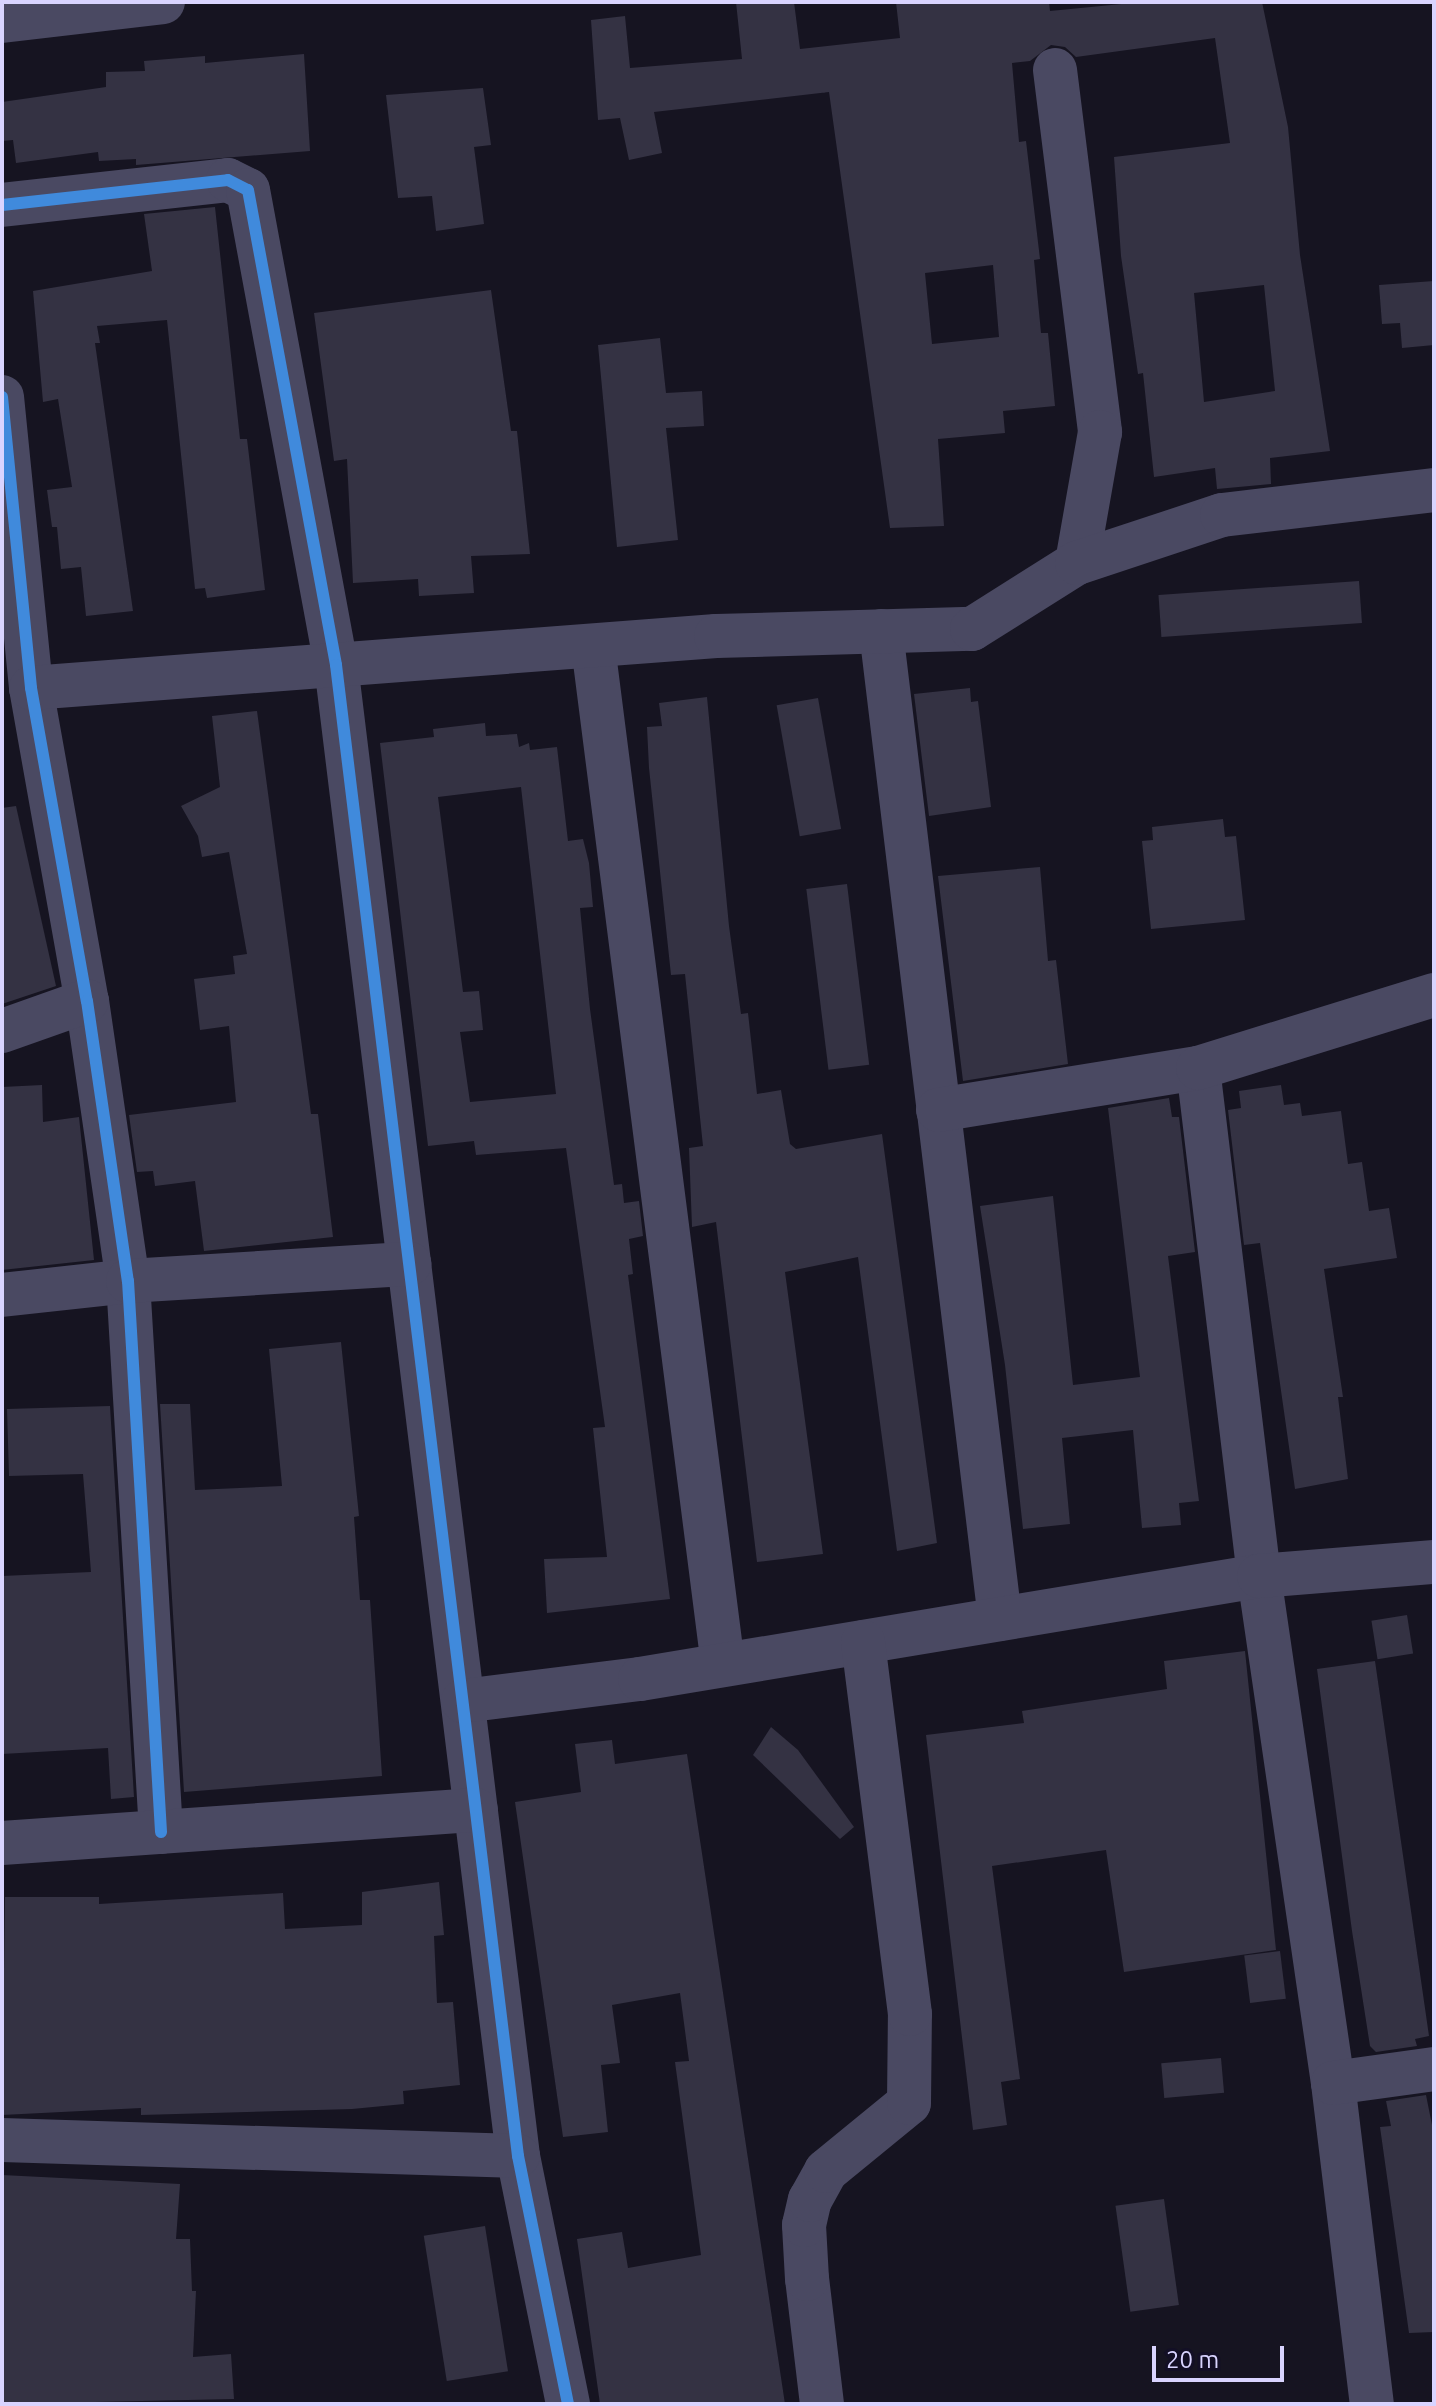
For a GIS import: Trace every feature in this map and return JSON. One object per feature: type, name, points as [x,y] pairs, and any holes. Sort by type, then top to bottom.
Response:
[{"type":"street","points":[[2,21],[163,2]]},
{"type":"street","points":[[1055,70],[1100,432],[1077,563]]},
{"type":"street","points":[[2,205],[228,180],[248,190],[336,665],[518,2156],[568,2404]]},
{"type":"street","points":[[2,397],[31,688],[87,1001],[128,1281],[161,1832]]},
{"type":"street","points":[[31,688],[593,646],[972,629],[1077,563],[1222,515],[1434,490]]},
{"type":"street","points":[[881,631],[1000,1619]]},
{"type":"street","points":[[593,646],[723,1665]]},
{"type":"street","points":[[938,1110],[1198,1068],[1434,995]]},
{"type":"street","points":[[2,1031],[87,1001]]},
{"type":"street","points":[[1198,1068],[1259,1576],[1333,2083],[1372,2404]]},
{"type":"street","points":[[2,1295],[128,1281],[409,1264]]},
{"type":"street","points":[[463,1701],[723,1665],[1259,1576],[1434,1562]]},
{"type":"street","points":[[822,2404],[807,2279],[804,2225],[810,2200],[826,2171],[909,2103],[910,2014],[863,1642]]},
{"type":"street","points":[[2,1843],[476,1810]]},
{"type":"street","points":[[1333,2083],[1434,2069]]},
{"type":"street","points":[[2,2140],[518,2156]]},
{"type":"building","points":[[736,2],[794,2],[800,49],[900,38],[896,2],[1049,2],[1050,11],[1142,2],[1262,2],[1288,127],[1300,255],[1330,451],[1270,458],[1271,484],[1217,489],[1215,468],[1154,477],[1143,373],[1138,374],[1121,256],[1114,157],[1230,143],[1215,38],[1076,57],[1065,47],[1051,45],[1030,61],[1012,63],[1019,142],[1026,141],[1040,259],[1034,260],[1041,333],[1048,333],[1055,406],[1003,411],[1005,433],[938,439],[944,526],[890,528],[829,92],[654,112],[662,153],[629,160],[620,118],[598,120],[591,20],[625,16],[630,68],[742,59]],"holes":[[[993,265],[999,337],[932,344],[925,273]],[[1264,285],[1275,391],[1204,402],[1194,293]]]},
{"type":"building","points":[[304,54],[310,151],[136,165],[136,159],[99,161],[98,152],[16,163],[13,140],[2,141],[2,102],[106,87],[106,72],[145,71],[144,61],[205,56],[205,63]]},
{"type":"building","points":[[483,88],[491,145],[474,147],[484,224],[436,231],[432,196],[398,198],[386,95]]},
{"type":"building","points":[[215,207],[240,439],[247,439],[265,590],[207,598],[205,588],[195,589],[167,320],[97,326],[100,343],[95,343],[133,611],[86,616],[81,567],[61,569],[57,527],[52,527],[47,490],[72,487],[58,399],[43,402],[33,291],[152,271],[144,214]]},
{"type":"building","points":[[1434,281],[1434,345],[1402,348],[1400,323],[1382,324],[1379,285]]},
{"type":"building","points":[[491,290],[511,431],[517,431],[530,554],[471,556],[474,593],[419,596],[418,579],[353,583],[347,459],[334,461],[314,313]]},
{"type":"building","points":[[660,338],[666,393],[702,391],[704,426],[666,428],[678,540],[617,547],[598,345]]},
{"type":"building","points":[[1359,581],[1362,623],[1161,637],[1158,595]]},
{"type":"building","points":[[970,688],[971,702],[978,701],[991,807],[929,816],[914,694]]},
{"type":"building","points":[[707,697],[729,926],[741,1014],[748,1013],[757,1094],[781,1090],[790,1144],[796,1149],[882,1134],[937,1543],[897,1551],[858,1257],[785,1272],[823,1554],[757,1562],[716,1222],[692,1227],[689,1148],[703,1146],[685,974],[671,975],[649,768],[647,727],[662,726],[659,703]]},
{"type":"building","points":[[818,698],[841,829],[800,836],[777,705]]},
{"type":"building","points":[[257,711],[311,1114],[318,1114],[333,1237],[204,1251],[195,1181],[155,1186],[153,1171],[137,1172],[129,1115],[236,1102],[229,1026],[200,1030],[194,979],[235,974],[233,956],[247,954],[229,852],[202,857],[198,836],[181,806],[220,787],[212,716]]},
{"type":"building","points":[[485,723],[486,736],[517,734],[519,747],[529,743],[530,750],[557,747],[568,841],[583,839],[589,863],[593,907],[580,908],[614,1185],[622,1184],[624,1203],[639,1201],[643,1236],[629,1239],[633,1274],[628,1275],[670,1599],[547,1613],[544,1559],[607,1557],[593,1428],[605,1427],[566,1148],[476,1155],[474,1141],[428,1146],[380,743],[434,737],[433,729]],"holes":[[[521,787],[556,1094],[470,1102],[460,1032],[483,1030],[479,991],[463,992],[438,797]]]},
{"type":"building","points":[[16,806],[56,986],[2,1004],[2,808]]},
{"type":"building","points":[[1223,819],[1225,837],[1236,836],[1245,920],[1151,929],[1142,841],[1153,840],[1152,827]]},
{"type":"building","points":[[1040,867],[1048,961],[1056,960],[1068,1064],[963,1081],[938,876]]},
{"type":"building","points":[[847,884],[869,1065],[828,1070],[806,889]]},
{"type":"building","points":[[42,1085],[43,1122],[79,1117],[94,1260],[2,1270],[2,1087]]},
{"type":"building","points":[[1281,1085],[1284,1105],[1300,1103],[1302,1116],[1341,1111],[1348,1164],[1362,1162],[1369,1211],[1389,1208],[1397,1258],[1324,1269],[1343,1397],[1338,1397],[1348,1479],[1295,1489],[1260,1243],[1244,1245],[1228,1110],[1241,1108],[1239,1091]]},
{"type":"building","points":[[1169,1098],[1172,1117],[1179,1117],[1195,1252],[1168,1256],[1199,1501],[1179,1503],[1181,1525],[1142,1528],[1133,1430],[1062,1438],[1070,1524],[1023,1529],[1005,1365],[980,1206],[1053,1196],[1073,1385],[1140,1377],[1108,1108]]},
{"type":"building","points":[[341,1342],[359,1516],[354,1517],[360,1600],[370,1600],[382,1776],[184,1792],[160,1404],[190,1404],[195,1490],[282,1486],[269,1349]]},
{"type":"building","points":[[110,1406],[134,1797],[111,1799],[108,1748],[2,1754],[2,1576],[91,1572],[83,1474],[9,1476],[7,1409]]},
{"type":"building","points":[[1407,1615],[1413,1654],[1378,1659],[1371,1621]]},
{"type":"building","points":[[1245,1651],[1276,1950],[1124,1972],[1106,1850],[992,1866],[1020,2079],[1001,2082],[1007,2125],[973,2130],[926,1735],[1024,1723],[1022,1711],[1167,1689],[1164,1661]]},
{"type":"building","points":[[1375,1661],[1429,2036],[1415,2039],[1417,2046],[1376,2052],[1370,2046],[1352,1931],[1317,1669]]},
{"type":"building","points":[[771,1727],[798,1750],[854,1827],[840,1839],[753,1755]]},
{"type":"building","points":[[612,1740],[615,1764],[687,1754],[785,2404],[600,2404],[577,2239],[622,2232],[628,2268],[701,2255],[675,2062],[689,2061],[680,1993],[612,2005],[620,2063],[601,2065],[608,2132],[563,2137],[515,1802],[581,1792],[575,1744]]},
{"type":"building","points":[[439,1882],[444,1935],[434,1936],[437,2003],[453,2002],[460,2085],[403,2091],[404,2104],[352,2109],[141,2115],[141,2108],[2,2115],[5,1897],[99,1897],[99,1904],[283,1893],[285,1929],[362,1925],[362,1892]]},
{"type":"building","points":[[1280,1951],[1286,1999],[1250,2003],[1244,1955]]},
{"type":"building","points":[[1221,2058],[1224,2093],[1164,2098],[1161,2063]]},
{"type":"building","points":[[1426,2095],[1434,2135],[1434,2332],[1409,2333],[1380,2127],[1391,2126],[1386,2101]]},
{"type":"building","points":[[2,2175],[180,2184],[176,2239],[190,2239],[192,2291],[196,2291],[193,2357],[231,2354],[234,2399],[2,2404]]},
{"type":"building","points":[[1164,2199],[1179,2305],[1130,2312],[1115,2206]]},
{"type":"building","points":[[485,2226],[508,2371],[447,2381],[424,2236]]},
{"type":"cycle path","points":[[2,205],[228,180],[248,190],[336,665],[518,2156],[568,2404]]},
{"type":"cycle path","points":[[2,397],[31,688],[87,1001],[128,1281],[161,1832]]}]
